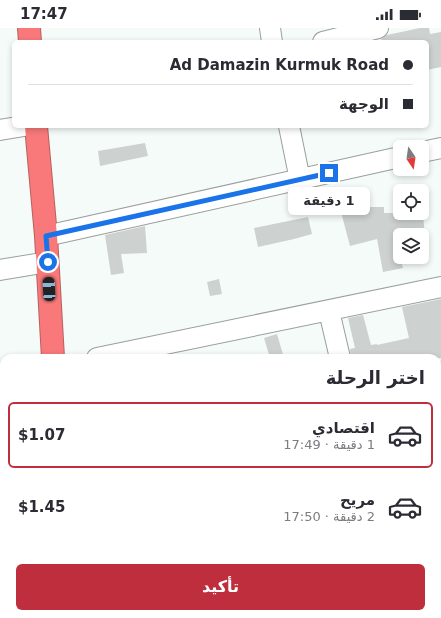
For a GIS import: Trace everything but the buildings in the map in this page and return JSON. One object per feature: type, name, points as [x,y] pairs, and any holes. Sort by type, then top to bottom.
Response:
[{"type":"highway","points":[[29,28],[30,40]]},
{"type":"highway","points":[[36,128],[48,262],[53,354]]},
{"type":"street","points":[[270,28],[272,40]]},
{"type":"street","points":[[331,40],[378,28]]},
{"type":"street","points":[[0,130],[12,128]]},
{"type":"street","points":[[289,128],[300,180]]},
{"type":"street","points":[[429,151],[441,148]]},
{"type":"street","points":[[46,236],[393,159]]},
{"type":"street","points":[[0,270],[48,262]]},
{"type":"street","points":[[115,354],[441,287]]},
{"type":"street","points":[[329,310],[339,354]]},
{"type":"route","points":[[48,262],[46,236],[329,173]]}]
